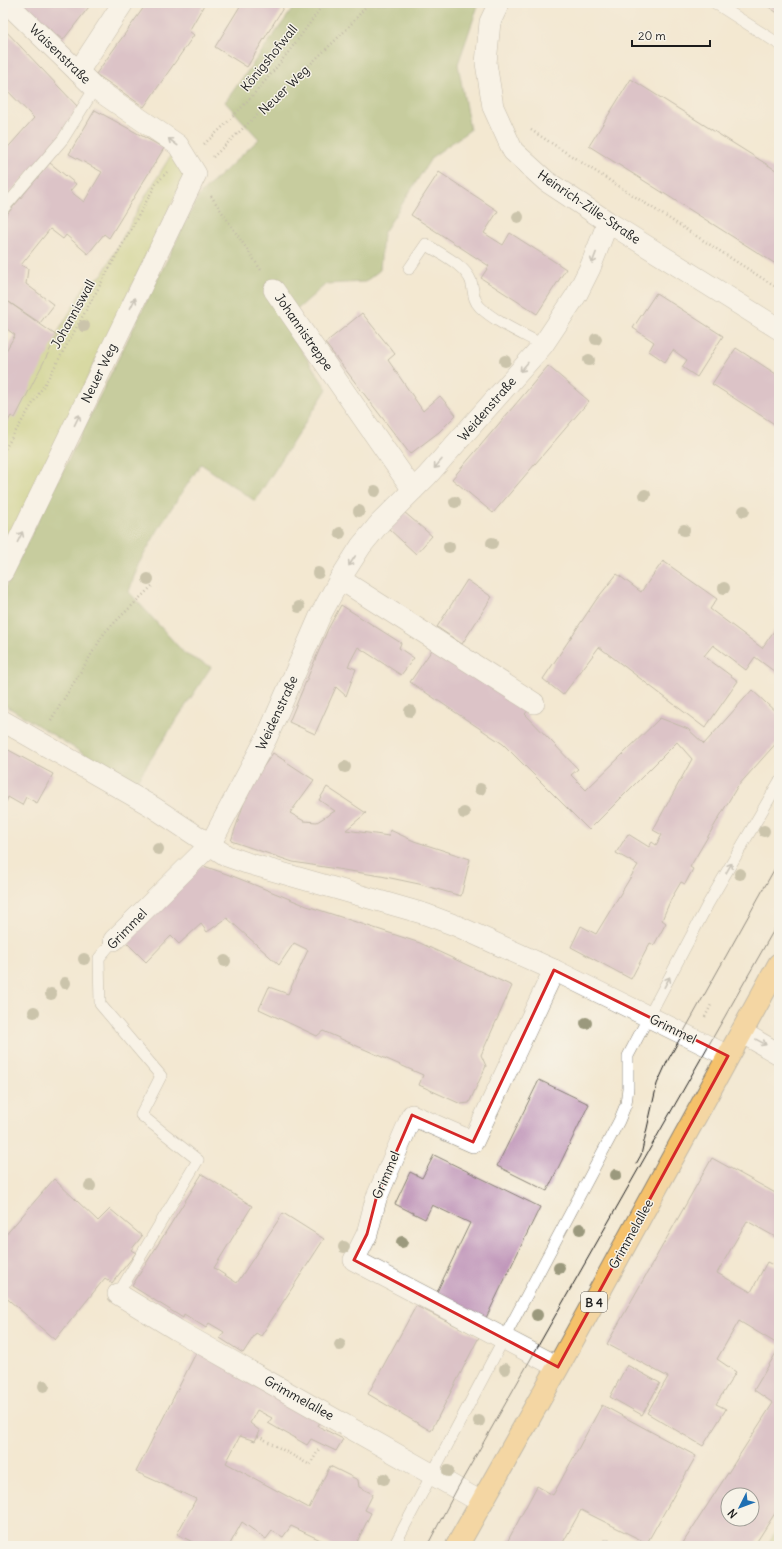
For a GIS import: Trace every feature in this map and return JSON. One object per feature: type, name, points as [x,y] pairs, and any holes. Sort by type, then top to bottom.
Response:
[{"type":"main road","name":"Grimmelallee","points":[[457,1546],[558,1367],[779,964]]},
{"type":"street","name":"Waisenstraße","points":[[7,3],[95,88]]},
{"type":"street","points":[[78,72],[123,3]]},
{"type":"street","name":"Heinrich-Zille-Straße","points":[[499,3],[490,22],[486,63],[493,106],[513,151],[546,181],[608,222],[779,329]]},
{"type":"street","points":[[95,88],[178,145],[196,174]]},
{"type":"street","name":"Neuer Weg","points":[[3,572],[196,174]]},
{"type":"street","name":"Weidenstraße","points":[[210,845],[267,737],[320,616],[340,579],[370,535],[413,490],[542,345],[577,294],[590,268],[608,222]]},
{"type":"street","name":"Johannistreppe","points":[[274,290],[413,490]]},
{"type":"street","points":[[340,579],[534,703]]},
{"type":"street","name":"Grimmel","points":[[3,721],[153,807],[227,856],[425,914],[457,926],[554,970],[728,1056]]},
{"type":"street","name":"Grimmel","points":[[114,940],[210,845]]},
{"type":"street","name":"Grimmel","points":[[554,970],[473,1142],[412,1115],[376,1199],[367,1234],[354,1260],[558,1367]]},
{"type":"street","points":[[742,1032],[779,1054]]},
{"type":"street","name":"Grimmelallee","points":[[118,1294],[177,1330],[481,1502]]},
{"type":"lane","points":[[715,3],[779,44]]},
{"type":"lane","points":[[3,209],[63,139],[95,88]]},
{"type":"lane","points":[[409,269],[426,244],[464,270],[471,280],[474,298],[479,306],[505,324],[542,345]]},
{"type":"lane","points":[[394,1546],[619,1121],[626,1104],[628,1088],[628,1056],[708,904],[779,782]]},
{"type":"lane","name":"Grimmel","points":[[114,940],[100,958],[100,1004],[162,1076],[141,1115],[198,1160],[118,1294]]},
{"type":"path","name":"Königshofwall","points":[[222,129],[300,38],[324,3]]},
{"type":"path","name":"Neuer Weg","points":[[196,174],[346,30],[369,3]]},
{"type":"path","points":[[526,127],[779,288]]},
{"type":"path","name":"Johanniswall","points":[[3,452],[49,377],[156,184],[170,168]]},
{"type":"path","name":"Johannistreppe","points":[[196,174],[274,290]]},
{"type":"path","points":[[38,741],[105,632],[152,586]]},
{"type":"path","points":[[258,1436],[310,1466],[319,1449]]},
{"type":"highlighted area","points":[[554,970],[728,1056],[558,1367],[354,1260],[367,1234],[376,1199],[412,1115],[473,1142]]},
{"type":"green space","points":[[297,3],[479,3],[458,64],[470,130],[432,157],[383,234],[380,270],[365,282],[326,284],[283,322],[327,389],[255,501],[201,464],[165,518],[138,565],[129,592],[185,654],[211,667],[134,785],[3,704],[3,592],[199,195],[259,139],[225,102]]},
{"type":"green space","points":[[173,152],[186,174],[3,552],[3,426],[85,286],[102,275],[145,197]]},
{"type":"green space","points":[[779,1525],[779,1546],[767,1546]]},
{"type":"building","points":[[19,3],[92,3],[63,40]]},
{"type":"building","points":[[147,3],[205,3],[189,31],[194,35],[144,107],[96,74]]},
{"type":"building","points":[[242,3],[286,3],[247,67],[215,47]]},
{"type":"building","points":[[763,3],[779,3],[779,14]]},
{"type":"building","points":[[3,28],[78,107],[57,141],[3,201],[3,153],[34,118],[3,86]]},
{"type":"building","points":[[631,79],[779,172],[779,266],[589,146]]},
{"type":"building","points":[[95,110],[164,148],[109,238],[104,234],[88,254],[66,235],[63,239],[50,229],[21,265],[28,269],[26,284],[54,305],[40,323],[3,298],[3,219],[50,163],[76,184],[70,191],[84,202],[102,172],[69,154]]},
{"type":"building","points":[[439,172],[498,211],[484,233],[503,245],[510,233],[566,269],[537,314],[481,278],[489,266],[411,215]]},
{"type":"building","points":[[656,293],[723,336],[697,377],[682,367],[687,360],[673,350],[665,362],[649,351],[654,342],[633,328]]},
{"type":"building","points":[[3,298],[57,336],[15,418],[11,416],[3,430],[3,356],[15,335],[3,326]]},
{"type":"building","points":[[362,313],[395,354],[388,360],[423,411],[440,396],[456,415],[439,432],[410,454],[325,343]]},
{"type":"building","points":[[736,348],[779,376],[779,427],[712,384]]},
{"type":"building","points":[[548,366],[589,401],[493,513],[452,479]]},
{"type":"building","points":[[404,512],[432,536],[416,554],[389,529]]},
{"type":"building","points":[[663,561],[717,599],[710,609],[762,648],[779,624],[779,675],[755,657],[746,670],[713,645],[704,656],[738,681],[705,728],[599,647],[563,695],[543,679],[596,600],[617,574],[641,592]]},
{"type":"building","points":[[467,580],[492,597],[462,644],[437,627]]},
{"type":"building","points":[[341,605],[401,643],[399,648],[414,658],[401,675],[358,647],[348,666],[356,669],[346,696],[336,687],[315,734],[289,722],[328,629]]},
{"type":"building","points":[[434,647],[530,708],[525,714],[578,769],[571,775],[586,790],[660,718],[688,729],[704,744],[752,690],[779,715],[779,740],[737,787],[690,867],[693,869],[685,884],[681,882],[671,899],[662,920],[666,923],[654,945],[650,943],[631,979],[571,947],[581,926],[596,934],[638,865],[616,853],[628,834],[649,847],[652,842],[656,845],[662,835],[653,830],[692,759],[677,742],[589,830],[503,744],[410,682]]},
{"type":"building","points":[[3,747],[53,774],[37,803],[26,797],[22,805],[8,797],[6,802],[3,800]]},
{"type":"building","points":[[273,753],[314,780],[290,813],[304,821],[317,822],[335,811],[319,800],[327,787],[366,813],[346,830],[389,836],[390,830],[414,841],[470,859],[461,896],[419,884],[381,876],[293,862],[231,841],[244,803],[259,773]]},
{"type":"building","points":[[201,865],[307,906],[420,943],[512,986],[481,1055],[486,1066],[469,1103],[461,1104],[419,1085],[423,1075],[323,1031],[317,1036],[259,1009],[269,987],[288,994],[308,950],[294,943],[279,965],[227,918],[207,932],[201,924],[179,944],[171,936],[146,962],[126,942]]},
{"type":"building","points":[[539,1080],[589,1104],[547,1191],[497,1166]]},
{"type":"building","points":[[434,1155],[540,1207],[484,1322],[434,1298],[470,1223],[432,1205],[425,1219],[395,1204],[410,1172],[422,1178]]},
{"type":"building","points":[[712,1158],[779,1195],[779,1239],[747,1221],[717,1273],[751,1292],[767,1262],[779,1268],[779,1345],[739,1321],[717,1359],[736,1372],[716,1404],[726,1409],[703,1446],[647,1413],[668,1377],[607,1344]]},
{"type":"building","points":[[202,1174],[252,1206],[214,1268],[237,1283],[283,1213],[324,1239],[261,1336],[256,1333],[243,1353],[220,1338],[224,1332],[209,1323],[206,1328],[184,1314],[183,1318],[132,1286]]},
{"type":"building","points":[[54,1179],[98,1221],[110,1209],[142,1236],[131,1250],[136,1253],[112,1283],[105,1278],[55,1340],[3,1295],[3,1238]]},
{"type":"building","points":[[416,1306],[479,1337],[431,1431],[368,1394]]},
{"type":"building","points":[[779,1348],[779,1507],[754,1546],[681,1546],[773,1403],[754,1390]]},
{"type":"building","points":[[198,1349],[321,1420],[318,1426],[343,1439],[336,1451],[311,1439],[307,1445],[268,1423],[272,1418],[257,1410],[250,1423],[260,1431],[255,1441],[240,1436],[226,1463],[309,1508],[330,1466],[358,1480],[359,1487],[373,1494],[365,1510],[371,1513],[355,1546],[333,1546],[291,1526],[283,1537],[272,1531],[266,1539],[242,1522],[229,1546],[200,1546],[177,1534],[196,1499],[136,1472]]},
{"type":"building","points":[[627,1365],[660,1383],[642,1415],[610,1397]]},
{"type":"building","points":[[602,1405],[696,1456],[647,1543],[581,1510],[561,1546],[505,1546],[537,1486],[553,1495]]},
{"type":"tram line","points":[[636,1164],[641,1155],[657,1084],[668,1060],[779,861]]},
{"type":"tram line","points":[[427,1546],[457,1489],[779,921]]}]
